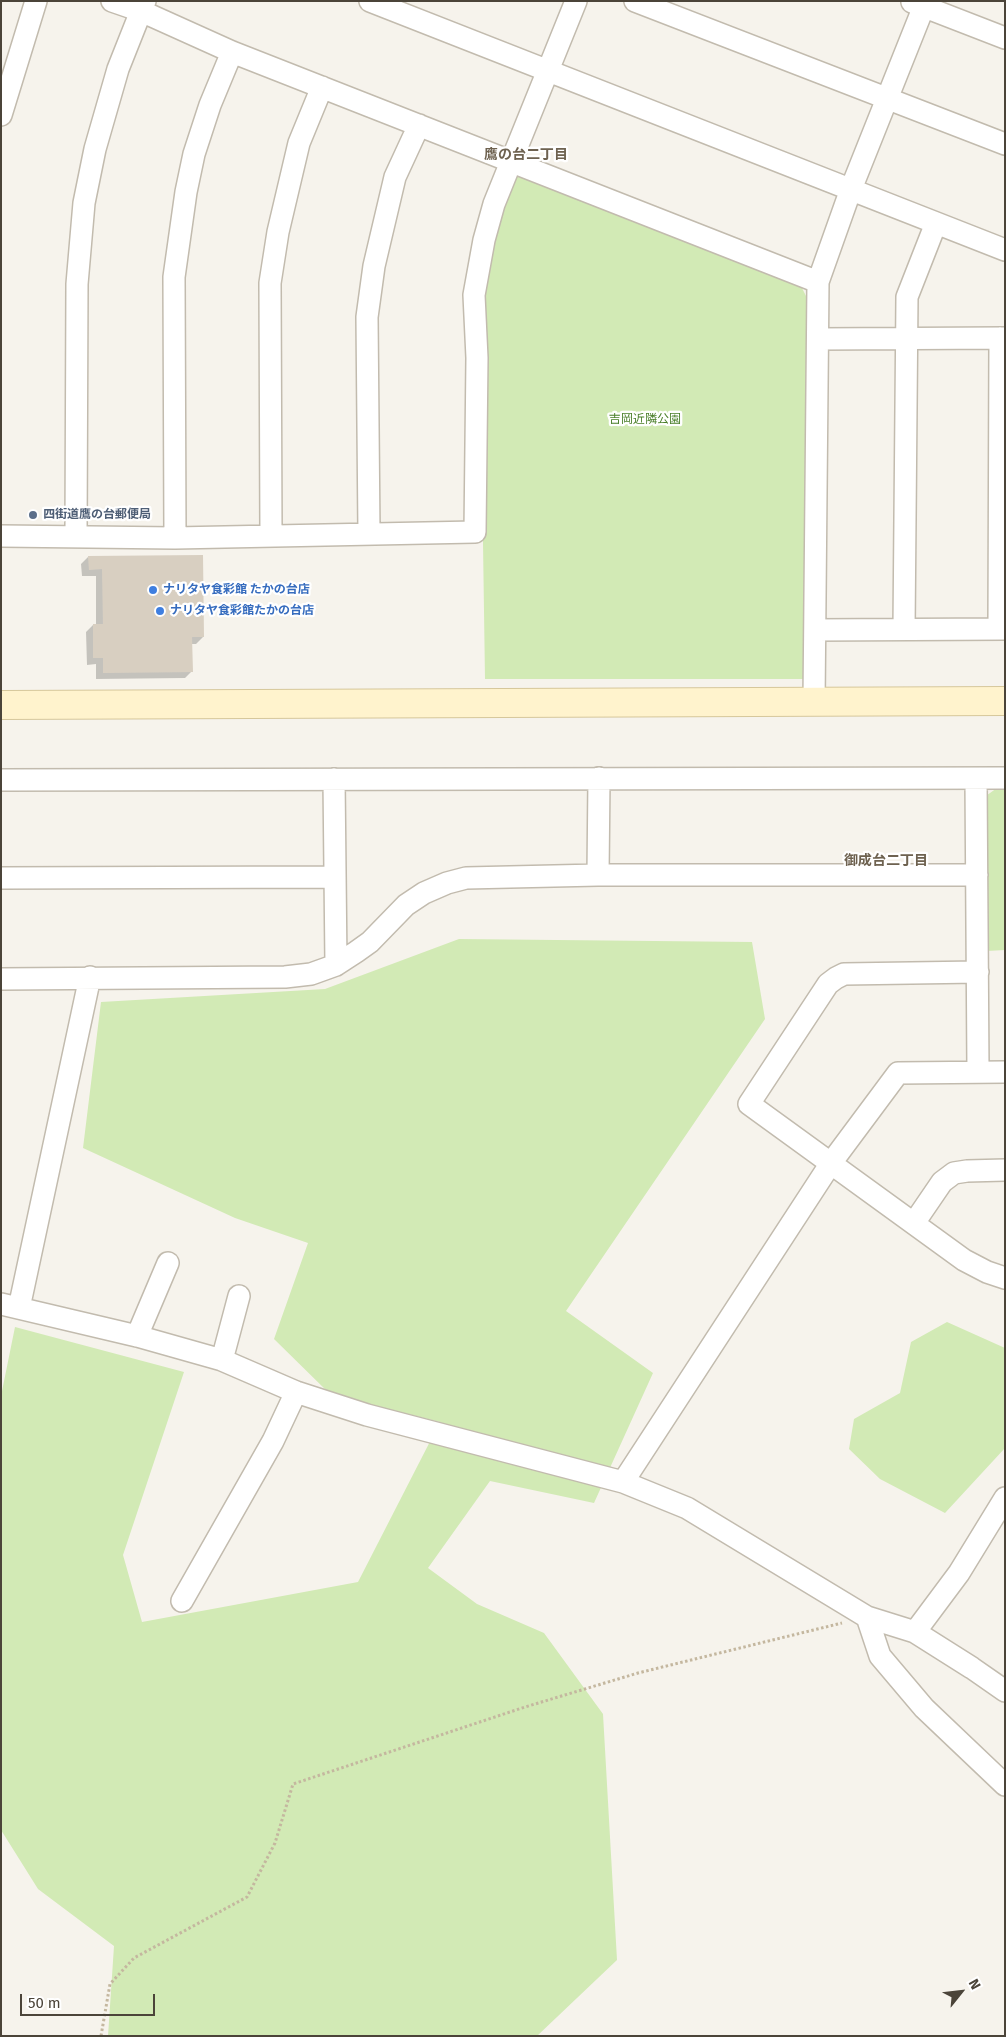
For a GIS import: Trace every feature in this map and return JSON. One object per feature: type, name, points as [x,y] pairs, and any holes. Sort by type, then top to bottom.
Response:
[{"type":"street","points":[[1,114],[36,1]]},
{"type":"street","points":[[112,1],[143,6],[232,52],[818,282]]},
{"type":"street","points":[[370,1],[1005,250]]},
{"type":"street","points":[[1,536],[175,538],[476,532],[477,358],[474,295],[484,240],[494,204],[513,162],[576,1]]},
{"type":"street","points":[[635,1],[1005,144]]},
{"type":"street","points":[[814,702],[818,282],[851,189],[887,99],[920,3],[1005,38]]},
{"type":"street","points":[[76,536],[77,284],[84,204],[95,149],[118,69],[143,6]]},
{"type":"street","points":[[175,538],[174,277],[186,192],[194,154],[210,106],[232,52]]},
{"type":"street","points":[[271,536],[270,283],[278,232],[298,143],[322,87]]},
{"type":"street","points":[[369,534],[367,317],[374,266],[395,177],[420,125]]},
{"type":"street","points":[[904,629],[907,297],[936,223]]},
{"type":"street","points":[[815,630],[1002,629],[1002,338],[818,339]]},
{"type":"street","points":[[1,705],[1005,702]]},
{"type":"street","points":[[598,875],[599,778]]},
{"type":"street","points":[[1,780],[1005,778]]},
{"type":"street","points":[[334,779],[336,965]]},
{"type":"street","points":[[976,779],[978,1071]]},
{"type":"street","points":[[1,978],[285,977],[311,974],[336,965],[370,942],[406,905],[424,893],[447,883],[466,878],[598,875],[977,876]]},
{"type":"street","points":[[1,878],[335,877]]},
{"type":"street","points":[[978,972],[844,974],[828,984],[749,1104],[964,1260],[987,1272],[1005,1278]]},
{"type":"street","points":[[90,977],[10,1306],[137,1336],[222,1360],[296,1392],[367,1415],[623,1482],[687,1508],[867,1617],[916,1632],[1005,1691]]},
{"type":"street","points":[[623,1482],[831,1163],[898,1073],[1005,1072]]},
{"type":"street","points":[[914,1222],[942,1182],[954,1173],[1005,1170]]},
{"type":"street","points":[[137,1336],[168,1263]]},
{"type":"street","points":[[222,1360],[240,1296]]},
{"type":"street","points":[[182,1600],[273,1441],[296,1392]]},
{"type":"street","points":[[916,1632],[959,1573],[1005,1498]]},
{"type":"street","points":[[867,1617],[880,1656],[924,1708],[1005,1785]]},
{"type":"path","points":[[101,2036],[110,1984],[134,1958],[247,1897],[275,1843],[293,1784],[515,1710],[638,1674],[867,1617]]},
{"type":"green space","name":"吉岡近隣公園","points":[[518,174],[799,282],[806,296],[806,679],[485,679],[483,543],[484,296],[500,212]]},
{"type":"green space","points":[[997,788],[1005,788],[1005,950],[987,951],[983,798]]},
{"type":"green space","points":[[459,939],[752,942],[765,1019],[566,1311],[653,1373],[594,1503],[490,1481],[428,1568],[477,1604],[544,1633],[603,1714],[617,1960],[537,2036],[108,2036],[114,1946],[38,1889],[1,1830],[1,1396],[15,1327],[184,1372],[123,1555],[142,1622],[358,1582],[440,1422],[331,1395],[274,1339],[308,1243],[235,1218],[83,1148],[101,1002],[325,989]]},
{"type":"green space","points":[[947,1322],[1005,1348],[1005,1448],[945,1513],[880,1479],[849,1449],[854,1419],[900,1393],[911,1342]]},
{"type":"building","name":"ナリタヤ食彩館 たかの台店","points":[[203,555],[204,637],[192,637],[193,672],[103,673],[103,658],[93,658],[93,624],[103,624],[102,569],[89,570],[88,556]]},
{"type":"place","name":"四街道鷹の台郵便局","points":[[33,515]]},
{"type":"place","name":"ナリタヤ食彩館 たかの台店","points":[[153,590]]},
{"type":"place","name":"ナリタヤ食彩館たかの台店","points":[[160,611]]},
{"type":"district","name":"鷹の台二丁目","points":[[526,155]]},
{"type":"district","name":"御成台二丁目","points":[[886,861]]}]
